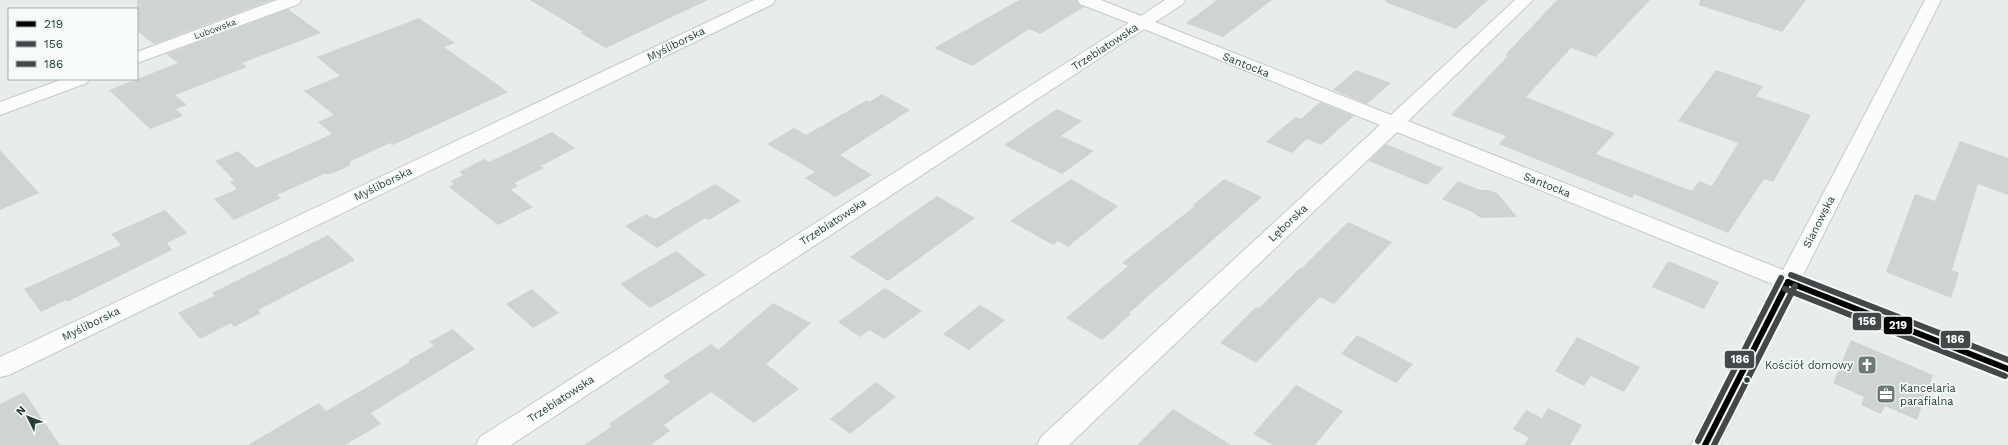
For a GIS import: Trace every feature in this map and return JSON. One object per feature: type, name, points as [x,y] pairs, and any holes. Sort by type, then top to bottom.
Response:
[{"type":"street","name":"Lubowska","points":[[138,58],[293,0]]},
{"type":"street","name":"Myśliborska","points":[[0,368],[767,0]]},
{"type":"street","name":"Santocka","points":[[1086,0],[2008,369]]},
{"type":"street","name":"Trzebiatowska","points":[[490,445],[1177,0]]},
{"type":"street","name":"Lęborska","points":[[1051,445],[1526,0]]},
{"type":"street","name":"Sianowska","points":[[1705,445],[1933,0]]},
{"type":"street","points":[[0,109],[77,80]]},
{"type":"building","points":[[137,0],[273,0],[154,44],[138,32]]},
{"type":"building","points":[[530,0],[708,0],[606,48],[580,33],[583,32]]},
{"type":"building","points":[[1019,0],[1077,0],[1079,5],[1084,7],[1040,34],[1029,29],[972,66],[934,48]]},
{"type":"building","points":[[1217,0],[1272,0],[1223,37],[1186,23]]},
{"type":"building","points":[[1386,0],[1488,0],[1456,29],[1385,2]]},
{"type":"building","points":[[1557,0],[1650,0],[1596,57],[1571,48],[1526,97],[1615,133],[1596,154],[1692,191],[1699,181],[1712,186],[1738,143],[1678,121],[1716,70],[1763,86],[1756,96],[1811,115],[1773,182],[1764,179],[1728,233],[1634,194],[1632,198],[1499,144],[1506,136],[1451,115],[1508,56],[1505,55]]},
{"type":"building","points":[[1700,0],[1806,0],[1782,32],[1699,5]]},
{"type":"building","points":[[288,9],[321,33],[242,63],[247,67],[175,95],[187,105],[176,109],[183,116],[150,129],[109,90],[138,80],[138,79],[178,63],[166,54]]},
{"type":"building","points":[[419,18],[455,43],[444,47],[508,92],[393,145],[390,143],[351,161],[349,166],[331,174],[324,174],[277,195],[281,198],[234,220],[214,199],[237,189],[230,182],[234,180],[215,161],[238,151],[256,168],[332,134],[318,122],[334,115],[304,91],[340,76],[317,57]]},
{"type":"building","points":[[1356,70],[1391,83],[1367,104],[1333,90]]},
{"type":"building","points":[[882,94],[910,110],[840,155],[872,175],[835,197],[805,178],[815,172],[767,144],[794,128],[806,135],[867,100],[869,102]]},
{"type":"building","points":[[1320,102],[1354,116],[1321,145],[1307,139],[1292,153],[1266,142],[1295,117],[1301,119]]},
{"type":"building","points":[[1057,109],[1082,121],[1061,136],[1094,151],[1062,174],[1004,145]]},
{"type":"building","points":[[552,132],[575,148],[541,166],[544,168],[514,183],[518,186],[511,190],[533,207],[498,225],[449,187],[454,184],[451,181],[463,175],[459,172],[484,159],[489,162]]},
{"type":"building","points":[[1960,141],[2008,158],[2008,195],[1978,184],[1952,270],[1959,273],[1951,298],[1886,272],[1915,194],[1935,201]]},
{"type":"building","points":[[1386,144],[1443,168],[1427,185],[1369,161]]},
{"type":"building","points":[[0,150],[39,193],[0,210]]},
{"type":"building","points":[[1071,179],[1118,206],[1068,247],[1058,241],[1053,245],[1010,221]]},
{"type":"building","points":[[1224,179],[1262,197],[1129,313],[1131,314],[1102,340],[1066,318],[1128,266],[1122,263],[1195,206],[1193,205]]},
{"type":"building","points":[[1458,181],[1480,190],[1488,190],[1497,193],[1517,217],[1481,218],[1472,212],[1442,199]]},
{"type":"building","points":[[715,184],[741,201],[709,220],[705,218],[657,248],[625,226],[646,214],[655,219]]},
{"type":"building","points":[[937,196],[975,218],[888,281],[850,257]]},
{"type":"building","points":[[165,210],[187,233],[167,243],[172,250],[67,302],[66,300],[41,312],[24,289],[121,245],[111,234]]},
{"type":"building","points":[[1348,222],[1392,242],[1334,304],[1320,297],[1256,363],[1220,343],[1256,307],[1259,308],[1300,268],[1302,268]]},
{"type":"building","points":[[328,235],[355,260],[258,310],[261,313],[234,327],[231,323],[200,339],[178,313],[214,296],[212,293]]},
{"type":"building","points":[[676,251],[706,275],[650,308],[620,284]]},
{"type":"building","points":[[1668,261],[1719,282],[1704,309],[1652,287]]},
{"type":"building","points":[[885,288],[922,311],[884,339],[869,330],[860,337],[838,322]]},
{"type":"building","points":[[532,289],[559,313],[533,328],[506,304]]},
{"type":"building","points":[[773,303],[811,323],[766,364],[799,389],[754,423],[711,392],[664,425],[670,431],[651,445],[584,445],[612,426],[609,424],[670,382],[663,376],[711,344],[718,350]]},
{"type":"building","points":[[980,305],[1005,320],[969,350],[943,334]]},
{"type":"building","points":[[453,329],[475,349],[371,413],[381,424],[345,445],[248,445],[319,403],[326,411],[410,362],[409,360],[434,346],[429,342]]},
{"type":"building","points":[[1357,335],[1413,364],[1396,383],[1341,354]]},
{"type":"building","points":[[1577,337],[1640,367],[1624,392],[1591,376],[1584,386],[1555,371]]},
{"type":"building","points":[[1851,340],[1933,375],[1917,420],[1885,406],[1881,414],[1861,405],[1864,397],[1833,383]]},
{"type":"building","points":[[876,382],[896,397],[850,434],[830,419]]},
{"type":"building","points":[[1296,385],[1343,411],[1315,445],[1273,445],[1253,434]]},
{"type":"building","points":[[24,392],[60,445],[0,445],[0,404]]},
{"type":"building","points":[[1548,408],[1582,425],[1570,445],[1524,445],[1529,438],[1513,429],[1526,410],[1542,418]]},
{"type":"building","points":[[1173,409],[1231,445],[1137,445]]},
{"type":"transit line","name":"186","points":[[1791,275],[2008,360]]},
{"type":"transit line","name":"186","points":[[1698,441],[1781,278]]},
{"type":"transit line","name":"219","points":[[1788,282],[2008,369]]},
{"type":"transit line","name":"219","points":[[1705,445],[1788,282]]},
{"type":"transit line","name":"156","points":[[1714,445],[1795,286]]},
{"type":"transit line","name":"156","points":[[1785,289],[2005,376]]},
{"type":"place","name":"Kościół domowy","points":[[1867,365]]},
{"type":"place","name":"Kancelaria parafialna","points":[[1886,394]]}]
